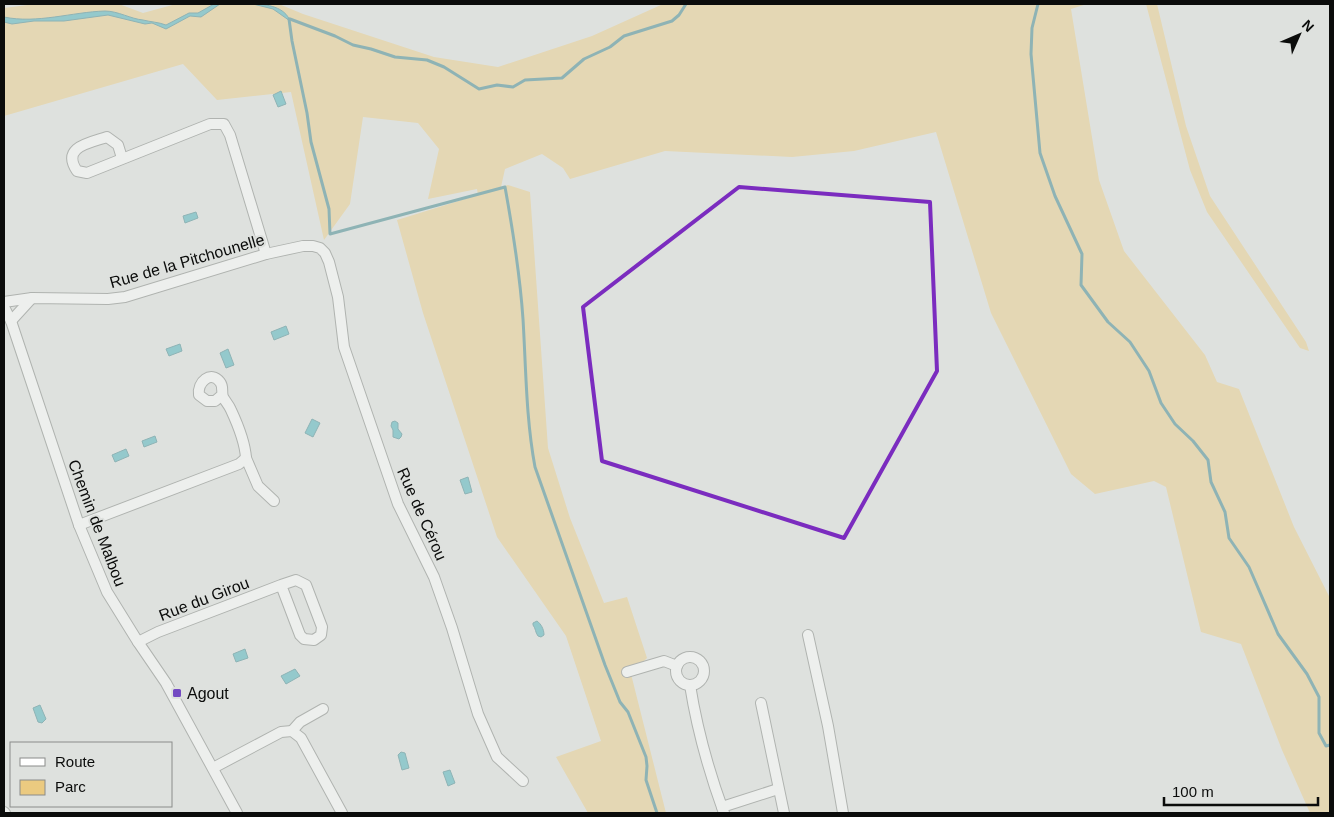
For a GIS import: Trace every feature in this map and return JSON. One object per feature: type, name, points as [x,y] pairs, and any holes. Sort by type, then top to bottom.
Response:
[{"type":"street","points":[[122,158],[118,145],[107,137],[78,146],[73,153],[72,163],[77,171],[87,173],[210,124],[224,124],[230,135],[266,254]]},
{"type":"street","name":"Rue de la Pitchounelle","points":[[4,302],[32,298],[108,299],[125,297],[266,254],[303,246],[320,248]]},
{"type":"street","name":"Rue de Cérou","points":[[320,248],[325,253],[329,262],[338,297],[344,348],[347,357],[398,504],[434,577],[452,628],[478,714],[498,757],[523,780]]},
{"type":"street","points":[[11,321],[32,298]]},
{"type":"street","name":"Chemin de Malbou","points":[[4,307],[11,321],[33,391],[92,560],[107,592],[166,683],[237,813]]},
{"type":"street","points":[[222,395],[231,410],[245,446],[246,458],[258,486],[274,501]]},
{"type":"street","points":[[80,525],[239,464],[246,458]]},
{"type":"street","name":"Rue du Girou","points":[[138,642],[158,632],[281,585],[296,580],[306,585],[322,627],[321,635],[314,640],[304,639],[300,634],[281,585]]},
{"type":"street","points":[[808,634],[828,726],[843,813]]},
{"type":"street","points":[[688,657],[692,657],[700,661],[704,674],[699,682],[690,685],[678,679],[677,666],[688,657]]},
{"type":"street","points":[[627,672],[664,661],[677,666]]},
{"type":"street","points":[[690,685],[695,716],[723,810],[778,789]]},
{"type":"street","points":[[761,703],[784,813]]},
{"type":"street","points":[[213,768],[281,732],[292,730],[300,722],[323,709]]},
{"type":"street","points":[[292,730],[301,738],[342,813]]},
{"type":"highlighted area","points":[[739,187],[930,202],[937,371],[844,538],[602,461],[583,307]]},
{"type":"green space","points":[[35,4],[119,4],[143,13],[176,4],[279,4],[303,14],[434,57],[498,67],[592,36],[663,4],[1087,4],[1071,9],[1099,180],[1124,251],[1205,355],[1217,382],[1239,389],[1294,527],[1330,598],[1330,813],[1310,813],[1282,750],[1241,644],[1201,632],[1166,487],[1154,481],[1095,494],[1071,474],[991,313],[936,132],[854,151],[792,157],[665,151],[570,179],[563,168],[542,154],[505,169],[501,187],[508,185],[530,192],[548,448],[570,518],[604,603],[627,597],[647,658],[631,674],[666,813],[588,813],[556,757],[601,741],[566,636],[497,537],[423,313],[397,220],[478,195],[477,189],[428,199],[439,149],[418,123],[363,117],[350,204],[324,240],[291,92],[217,100],[183,64],[4,116],[4,8]]},
{"type":"green space","points":[[1146,4],[1157,4],[1186,126],[1210,196],[1306,342],[1309,351],[1300,348],[1207,212],[1190,170]]},
{"type":"water","points":[[214,4],[220,4],[201,17],[190,16],[166,29],[152,23],[145,24],[108,15],[64,21],[34,21],[12,24],[4,22],[4,17],[29,19],[105,11],[166,25],[189,13],[198,13]]},
{"type":"water","points":[[253,4],[280,9],[288,16],[290,21],[273,9]]},
{"type":"water","points":[[281,91],[286,104],[278,107],[273,95]]},
{"type":"water","points":[[196,212],[198,218],[185,223],[183,216]]},
{"type":"water","points":[[286,326],[289,334],[274,340],[271,332]]},
{"type":"water","points":[[180,344],[182,351],[169,356],[166,349]]},
{"type":"water","points":[[228,349],[234,365],[226,368],[220,353]]},
{"type":"water","points":[[312,419],[320,423],[313,437],[305,433]]},
{"type":"water","points":[[392,422],[398,423],[398,429],[402,434],[399,439],[393,437],[391,426]]},
{"type":"water","points":[[155,436],[157,442],[144,447],[142,441]]},
{"type":"water","points":[[126,449],[129,456],[115,462],[112,455]]},
{"type":"water","points":[[468,477],[472,492],[465,494],[460,480]]},
{"type":"water","points":[[537,621],[541,625],[544,635],[541,637],[538,636],[533,625]]},
{"type":"water","points":[[245,649],[248,658],[236,662],[233,654]]},
{"type":"water","points":[[295,669],[300,676],[286,684],[281,676]]},
{"type":"water","points":[[40,705],[46,719],[42,723],[38,722],[33,708]]},
{"type":"water","points":[[401,752],[405,753],[409,768],[402,770],[398,755]]},
{"type":"water","points":[[450,770],[455,783],[448,786],[443,772]]},
{"type":"waterway","points":[[290,19],[353,45],[395,57],[427,60],[444,67],[479,89],[497,85],[513,87],[525,80],[562,78],[584,59],[610,47],[624,36],[672,21],[679,15],[686,4]]},
{"type":"waterway","points":[[1038,4],[1032,28],[1031,54],[1040,153],[1055,196],[1082,254],[1081,285],[1108,322],[1130,342],[1149,371],[1161,403],[1175,424],[1193,441],[1208,460],[1211,482],[1225,512],[1229,538],[1249,567],[1278,634],[1307,674],[1319,697],[1319,733],[1326,746],[1330,745]]},
{"type":"waterway","points":[[289,19],[311,142],[329,209],[330,234],[505,187],[520,286],[528,412],[535,467],[605,665],[620,702],[628,712],[646,757],[646,780],[657,813]]},
{"type":"place","name":"Agout","points":[[177,693]]}]
